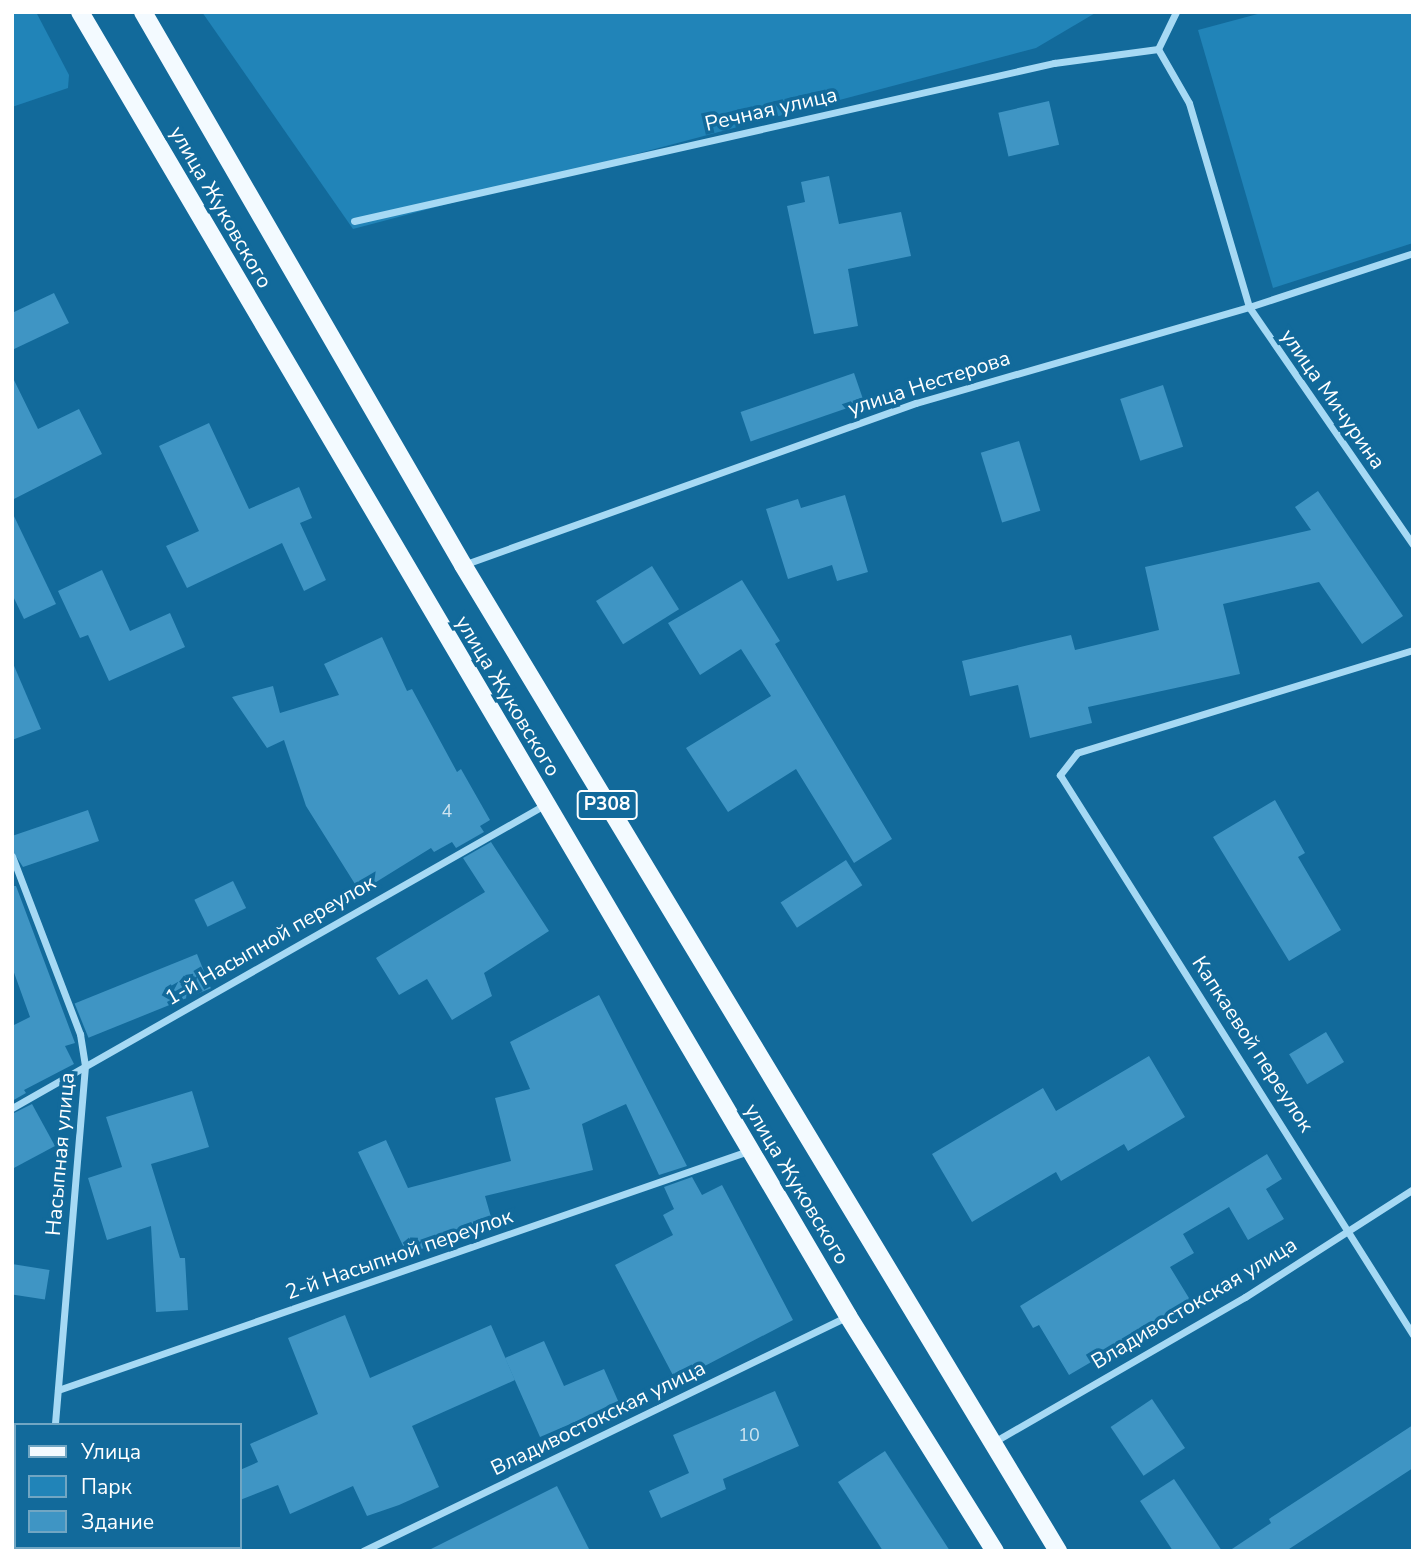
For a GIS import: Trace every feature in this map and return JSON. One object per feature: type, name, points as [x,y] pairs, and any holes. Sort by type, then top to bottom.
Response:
[{"type":"main road","name":"улица Жуковского","points":[[80,12],[848,1316],[995,1551]]},
{"type":"main road","name":"P308","points":[[144,12],[463,565],[1058,1551]]},
{"type":"street","points":[[1158,49],[1176,12]]},
{"type":"street","name":"Речная улица","points":[[354,221],[1054,63],[1158,49]]},
{"type":"street","name":"улица Мичурина","points":[[1158,49],[1189,103],[1249,307],[1413,545]]},
{"type":"street","name":"улица Нестерова","points":[[463,565],[916,403],[1249,307],[1413,253]]},
{"type":"street","name":"Капкаевой переулок","points":[[1413,650],[1077,753],[1060,775],[1349,1227],[1413,1335]]},
{"type":"street","name":"1-й Насыпной переулок","points":[[12,1108],[546,804]]},
{"type":"street","name":"Насыпная улица","points":[[12,856],[80,1034],[85,1066],[55,1423]]},
{"type":"street","name":"2-й Насыпной переулок","points":[[58,1390],[750,1150]]},
{"type":"street","name":"Владивостокская улица","points":[[991,1444],[1245,1297],[1349,1227],[1413,1189]]},
{"type":"street","name":"Владивостокская улица","points":[[363,1551],[848,1316]]},
{"type":"green space","points":[[12,12],[36,12],[69,75],[68,88],[12,107]]},
{"type":"green space","points":[[202,12],[1097,12],[1036,48],[353,229]]},
{"type":"green space","points":[[1265,12],[1413,12],[1413,243],[1273,288],[1198,30]]},
{"type":"building","points":[[1049,101],[1059,145],[1008,157],[998,113]]},
{"type":"building","points":[[829,176],[839,224],[901,212],[911,256],[848,269],[858,326],[814,334],[787,206],[805,202],[801,182]]},
{"type":"building","points":[[54,293],[69,323],[12,350],[12,313]]},
{"type":"building","points":[[854,373],[864,402],[751,441],[741,412]]},
{"type":"building","points":[[12,376],[38,429],[79,409],[102,454],[12,500]]},
{"type":"building","points":[[1163,385],[1183,447],[1140,461],[1120,399]]},
{"type":"building","points":[[209,423],[249,509],[299,487],[312,518],[300,523],[326,580],[304,591],[282,543],[187,588],[166,546],[199,531],[159,446]]},
{"type":"building","points":[[1019,441],[1040,511],[1002,523],[981,453]]},
{"type":"building","points":[[1318,491],[1403,616],[1362,644],[1319,582],[1223,604],[1240,674],[1088,707],[1092,723],[1030,738],[1018,685],[970,696],[962,661],[1071,635],[1075,650],[1159,630],[1145,567],[1311,530],[1295,507]]},
{"type":"building","points":[[845,495],[868,572],[837,581],[832,565],[788,579],[766,509],[798,499],[801,508]]},
{"type":"building","points":[[12,512],[56,604],[24,619],[12,594]]},
{"type":"building","points":[[652,566],[679,609],[623,644],[596,601]]},
{"type":"building","points":[[102,570],[130,631],[170,613],[185,647],[109,681],[88,635],[80,638],[58,591]]},
{"type":"building","points":[[742,580],[780,641],[775,644],[892,839],[854,863],[796,769],[728,812],[686,748],[771,696],[741,649],[700,675],[668,623]]},
{"type":"building","points":[[382,637],[407,691],[412,689],[457,772],[461,769],[490,820],[480,826],[484,832],[456,848],[452,842],[434,852],[431,848],[360,892],[306,806],[284,740],[267,748],[232,697],[273,686],[280,713],[339,695],[324,664]]},
{"type":"building","points":[[12,661],[41,729],[12,740]]},
{"type":"building","points":[[1275,800],[1305,853],[1298,857],[1341,930],[1289,961],[1213,837]]},
{"type":"building","points":[[88,810],[99,841],[23,867],[12,850],[12,836]]},
{"type":"building","points":[[491,842],[549,931],[484,973],[492,996],[452,1020],[427,979],[399,995],[376,958],[485,892],[463,858]]},
{"type":"building","points":[[846,860],[862,885],[797,928],[781,902]]},
{"type":"building","points":[[233,881],[246,908],[208,927],[194,900]]},
{"type":"building","points":[[12,886],[16,886],[75,1043],[65,1046],[74,1064],[24,1090],[26,1093],[12,1101],[12,1026],[30,1017],[12,967]]},
{"type":"building","points":[[197,954],[211,988],[88,1038],[75,1003]]},
{"type":"building","points":[[599,995],[687,1166],[659,1175],[626,1104],[582,1124],[593,1170],[485,1196],[493,1224],[407,1254],[358,1152],[386,1140],[408,1188],[511,1161],[495,1098],[530,1089],[510,1042]]},
{"type":"building","points":[[1326,1032],[1344,1062],[1307,1084],[1289,1054]]},
{"type":"building","points":[[1149,1056],[1185,1117],[1128,1151],[1124,1144],[1061,1181],[1056,1172],[972,1222],[932,1154],[1043,1088],[1056,1111]]},
{"type":"building","points":[[192,1091],[209,1147],[151,1164],[180,1258],[185,1258],[188,1310],[156,1312],[151,1226],[107,1240],[88,1178],[122,1167],[106,1117]]},
{"type":"building","points":[[32,1104],[55,1146],[12,1169],[12,1114]]},
{"type":"building","points":[[1267,1154],[1282,1179],[1266,1189],[1284,1219],[1248,1240],[1229,1207],[1183,1234],[1194,1253],[1170,1267],[1192,1303],[1069,1375],[1039,1325],[1033,1328],[1020,1306]]},
{"type":"building","points":[[692,1177],[702,1195],[722,1185],[793,1320],[676,1381],[615,1265],[673,1235],[663,1215],[674,1209],[664,1187]]},
{"type":"building","points":[[12,1264],[50,1270],[45,1300],[12,1294]]},
{"type":"building","points":[[345,1315],[370,1378],[491,1325],[515,1380],[412,1426],[439,1487],[367,1516],[353,1486],[290,1514],[278,1485],[242,1499],[242,1469],[258,1462],[250,1444],[318,1414],[288,1338]]},
{"type":"building","points":[[544,1341],[564,1386],[604,1369],[619,1403],[540,1437],[505,1358]]},
{"type":"building","points":[[775,1391],[799,1446],[723,1479],[726,1489],[661,1518],[649,1491],[689,1473],[673,1435]]},
{"type":"building","points":[[1152,1399],[1185,1448],[1144,1476],[1111,1427]]},
{"type":"building","points":[[1413,1425],[1413,1468],[1286,1551],[1229,1551],[1271,1523],[1269,1519]]},
{"type":"building","points":[[885,1451],[950,1551],[883,1551],[838,1482]]},
{"type":"building","points":[[1174,1479],[1222,1551],[1173,1551],[1140,1501]]},
{"type":"building","points":[[557,1486],[590,1551],[427,1551]]}]
